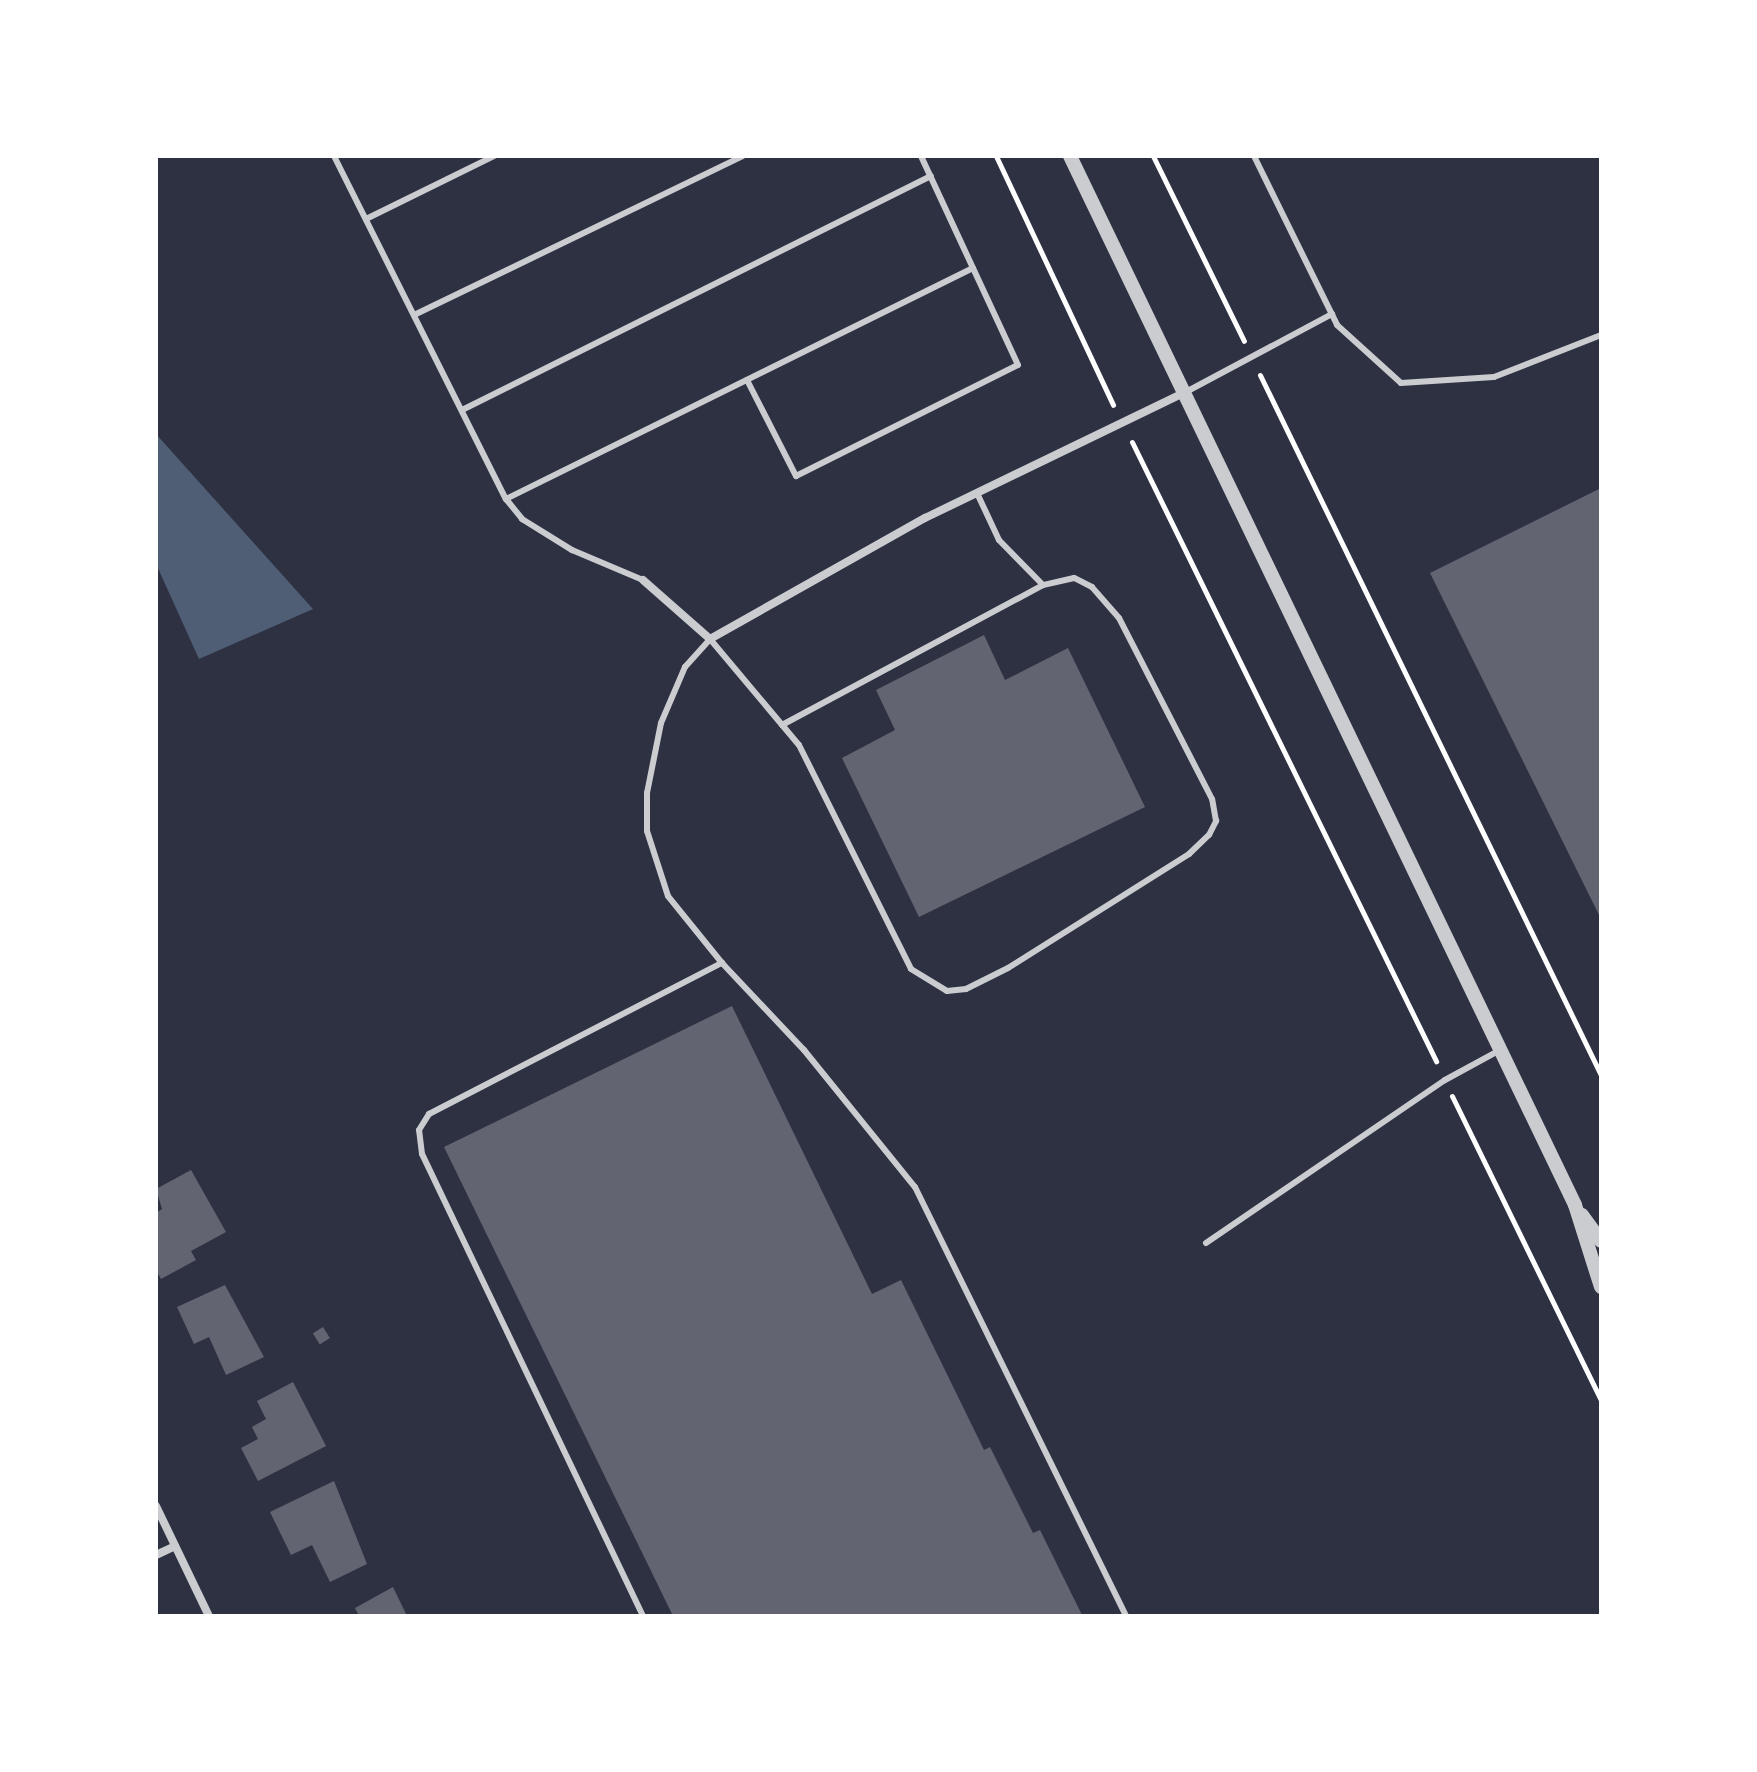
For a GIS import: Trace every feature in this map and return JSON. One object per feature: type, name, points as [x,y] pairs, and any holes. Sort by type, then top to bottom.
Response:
[{"type":"street","points":[[1070,156],[1575,1205],[1601,1287]]},
{"type":"street","points":[[643,580],[710,639],[977,493],[1184,393]]},
{"type":"street","points":[[1575,1205],[1601,1241]]},
{"type":"street","points":[[156,1506],[209,1616]]},
{"type":"street","points":[[156,1555],[175,1546]]},
{"type":"lane","points":[[334,156],[506,499],[522,519],[572,550],[643,580]]},
{"type":"lane","points":[[366,219],[494,156]]},
{"type":"lane","points":[[414,315],[743,156]]},
{"type":"lane","points":[[747,380],[796,476],[1018,365],[921,156]]},
{"type":"lane","points":[[1254,156],[1337,325],[1401,383],[1494,377],[1601,335]]},
{"type":"lane","points":[[462,410],[931,176]]},
{"type":"lane","points":[[506,499],[973,268]]},
{"type":"lane","points":[[1184,393],[1332,314]]},
{"type":"lane","points":[[977,493],[999,540],[1043,585]]},
{"type":"lane","points":[[782,725],[1043,585],[1074,578],[1092,587],[1119,618],[1212,799],[1216,821],[1189,854],[1008,968],[966,989],[947,991],[911,969],[799,745],[782,725],[710,639],[685,667],[661,723],[647,793],[647,831],[668,896],[722,963],[804,1050],[915,1187],[1126,1616]]},
{"type":"lane","points":[[643,1616],[422,1154],[419,1130],[429,1114],[722,963]]},
{"type":"lane","points":[[1206,1243],[1445,1080],[1500,1050]]},
{"type":"path","points":[[996,156],[1122,423],[1601,1400]]},
{"type":"path","points":[[1153,156],[1601,1075]]},
{"type":"water","points":[[156,434],[313,609],[199,659],[156,564]]},
{"type":"building","points":[[1601,488],[1601,919],[1430,573]]},
{"type":"building","points":[[984,635],[1005,680],[1068,648],[1145,807],[919,917],[842,758],[895,730],[876,690]]},
{"type":"building","points":[[732,1006],[872,1294],[901,1280],[984,1450],[990,1447],[1033,1533],[1040,1530],[1082,1615],[1090,1616],[673,1616],[444,1147]]},
{"type":"building","points":[[191,1170],[226,1232],[191,1251],[196,1260],[161,1279],[156,1270],[156,1213],[162,1209],[156,1189]]},
{"type":"building","points":[[225,1285],[264,1357],[226,1375],[209,1337],[194,1344],[177,1307]]},
{"type":"building","points":[[323,1327],[330,1338],[320,1344],[313,1333]]},
{"type":"building","points":[[293,1382],[326,1446],[258,1481],[241,1448],[258,1439],[252,1427],[266,1419],[257,1401]]},
{"type":"building","points":[[334,1481],[367,1564],[330,1582],[312,1545],[291,1555],[270,1512]]},
{"type":"building","points":[[393,1587],[407,1616],[359,1616],[355,1608]]}]
